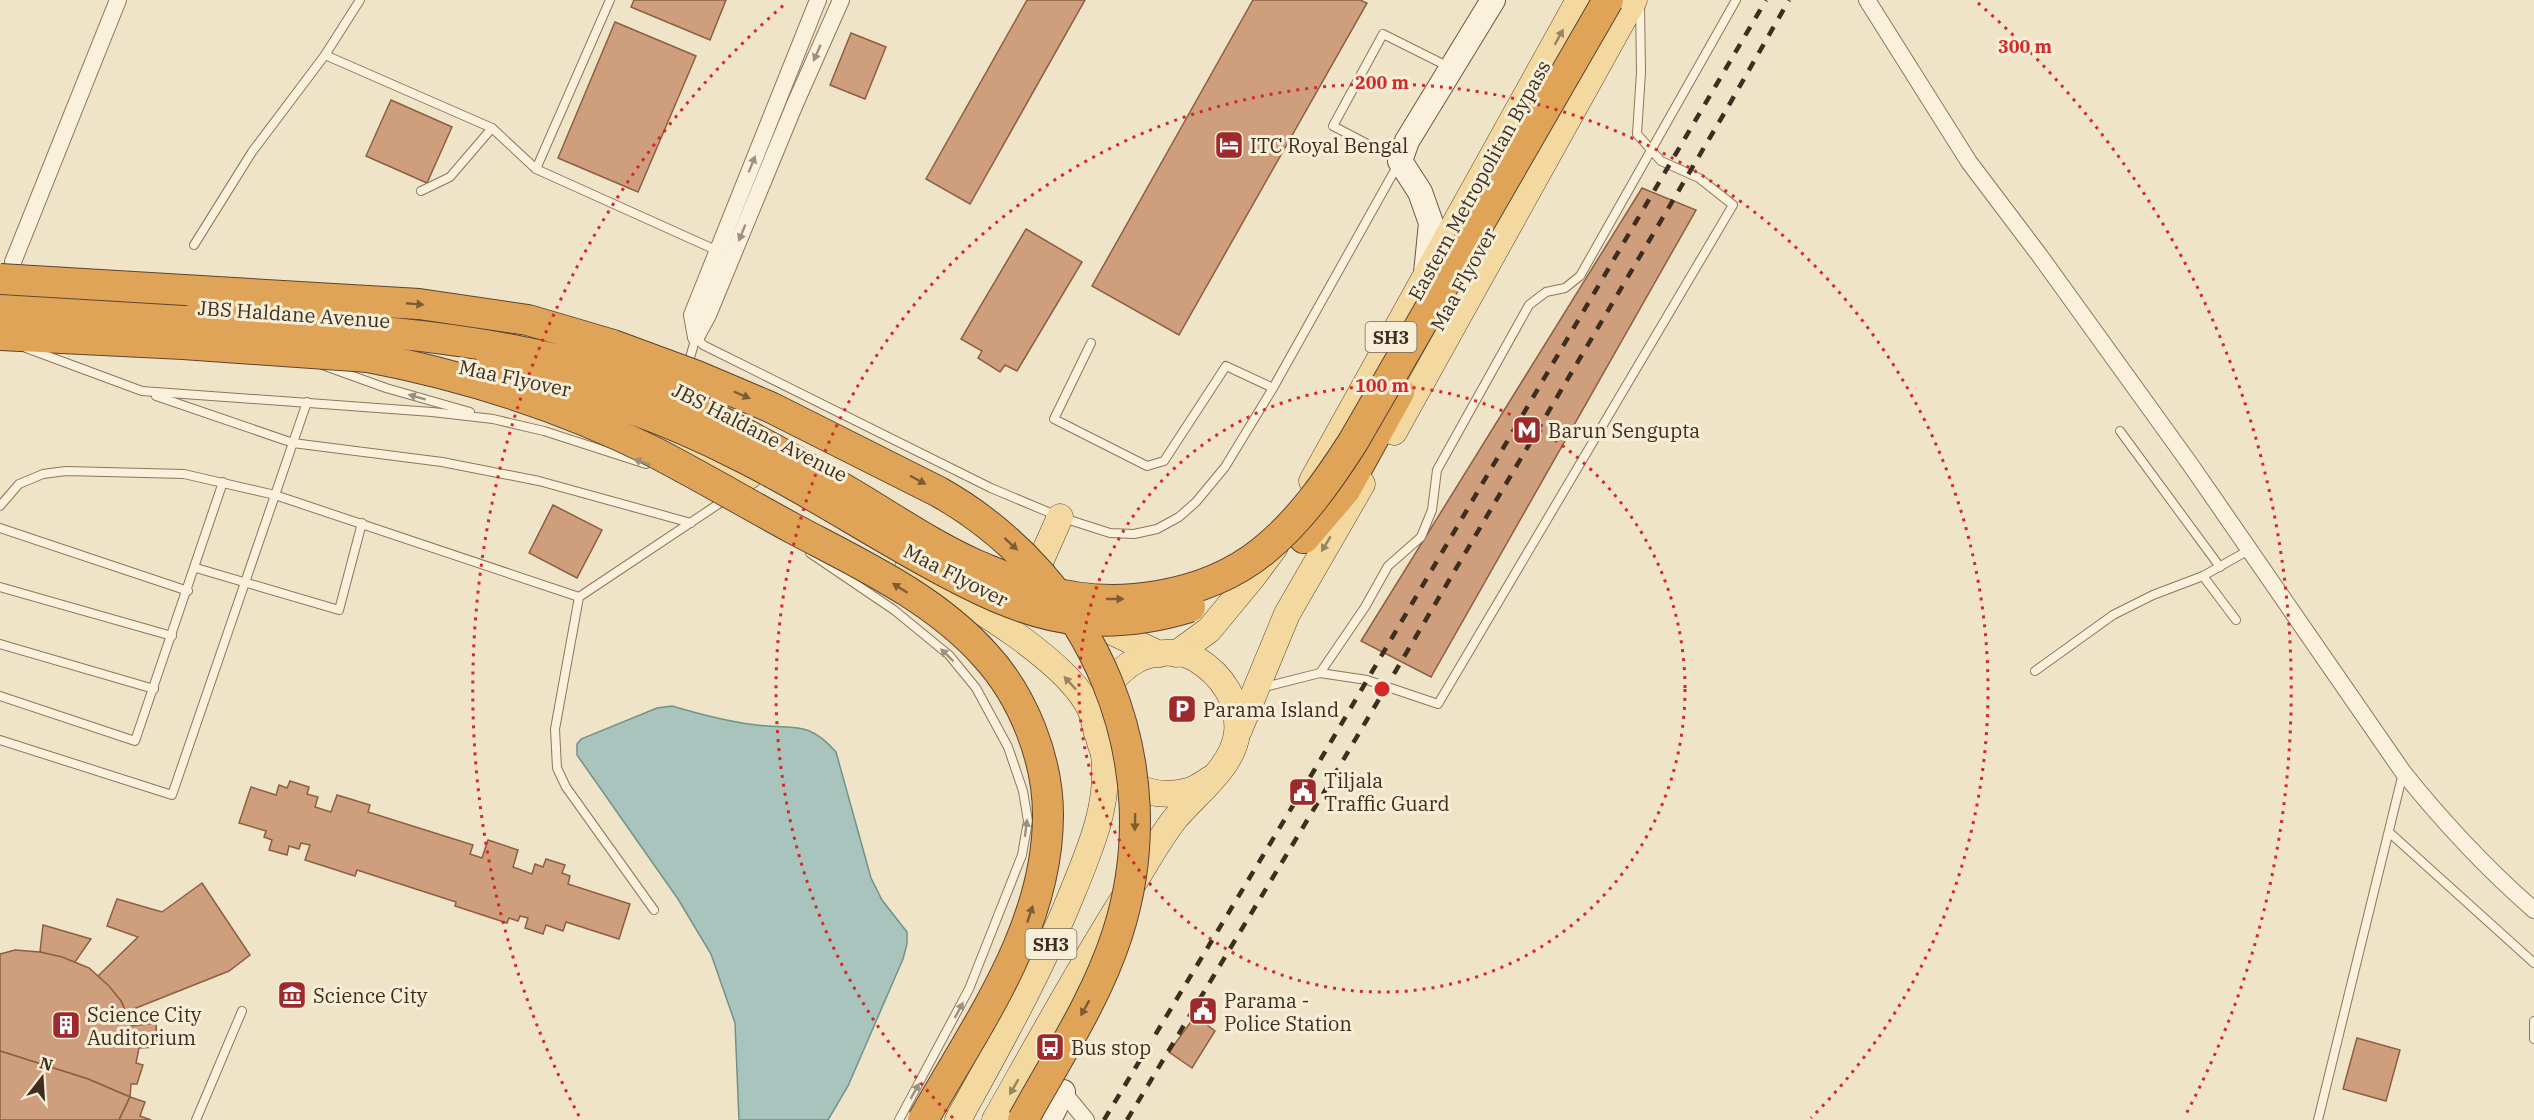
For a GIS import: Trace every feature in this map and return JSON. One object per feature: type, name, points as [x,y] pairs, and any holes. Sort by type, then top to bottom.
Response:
[{"type":"highway","name":"Maa Flyover","points":[[0,310],[299,325],[412,334],[469,341],[576,363],[635,382],[773,448],[931,542],[1002,576],[1044,591],[1080,597],[1120,599],[1161,595],[1204,584],[1232,572],[1262,552],[1290,526],[1329,480],[1608,0]]},
{"type":"highway","name":"Maa Flyover","points":[[7,342],[363,356],[442,362],[495,372],[606,399],[693,433],[750,461],[919,558],[982,591],[1022,607],[1080,620],[1112,621],[1151,618],[1188,608],[1228,592],[1304,538],[1345,490],[1620,0]]},
{"type":"highway","points":[[6,271],[419,304],[528,320],[652,358],[771,407],[966,507],[1003,536],[1052,586],[1084,637],[1118,711],[1133,771],[1135,796],[1131,872],[1117,934],[1089,1001],[1023,1120]]},
{"type":"highway","points":[[363,356],[457,377],[551,409],[655,453],[869,569],[917,598],[968,637],[1005,679],[1030,731],[1041,764],[1047,799],[1046,840],[1039,886],[1024,933],[1009,968],[923,1120]]},
{"type":"main road","name":"Eastern Metropolitan Bypass","points":[[1168,654],[1209,630],[1276,545],[1579,0]]},
{"type":"main road","name":"SH3","points":[[995,1120],[1100,936],[1174,821],[1228,759],[1287,614],[1317,559],[1395,430],[1634,0]]},
{"type":"main road","name":"JBS Haldane Avenue","points":[[0,295],[378,319],[536,342],[682,388],[874,491],[1083,619],[1168,654]]},
{"type":"main road","points":[[7,342],[321,364],[489,389],[613,419],[670,439],[747,484],[961,598],[1021,639],[1076,689],[1090,710],[1100,744]]},
{"type":"main road","points":[[1029,588],[1060,517]]},
{"type":"main road","name":"SH3","points":[[958,1120],[1034,982],[1087,856],[1100,817],[1107,777],[1100,744],[1097,711],[1105,690],[1119,672],[1137,660],[1168,654],[1192,656],[1210,667],[1227,686],[1236,710],[1237,735]]},
{"type":"main road","name":"SH3","points":[[1100,744],[1119,775],[1140,789],[1165,794],[1190,790],[1212,778]]},
{"type":"street","points":[[6,271],[118,0]]},
{"type":"street","points":[[696,337],[692,315],[818,0]]},
{"type":"street","points":[[696,337],[708,315],[795,104],[841,0]]},
{"type":"street","points":[[1426,273],[1431,223],[1420,192],[1400,161],[1407,141],[1493,0]]},
{"type":"street","points":[[1867,0],[1969,162],[2040,256],[2403,772],[2427,803],[2491,872],[2534,910]]},
{"type":"street","points":[[1035,1050],[1063,1092],[1086,1120]]},
{"type":"street","points":[[1049,1120],[1063,1092]]},
{"type":"lane","points":[[194,245],[252,152],[325,55],[360,0]]},
{"type":"lane","points":[[536,169],[610,0]]},
{"type":"lane","points":[[1255,690],[1320,673],[1367,680],[1438,704],[1733,205],[1699,178],[1661,161],[1637,134],[1641,72],[1640,0]]},
{"type":"lane","points":[[1320,673],[1365,607],[1388,566],[1421,537],[1432,510],[1437,470],[1529,305],[1546,292],[1565,288],[1580,276],[1736,0]]},
{"type":"lane","points":[[696,337],[703,345],[980,483],[1060,517],[1110,532],[1134,534],[1157,529],[1179,517],[1196,502],[1225,467],[1273,388],[1400,161],[1333,126],[1383,34],[1450,68]]},
{"type":"lane","points":[[325,55],[492,128],[536,169],[718,251]]},
{"type":"lane","points":[[421,191],[450,177],[492,128]]},
{"type":"lane","points":[[685,378],[696,337]]},
{"type":"lane","points":[[7,342],[142,392],[293,443],[442,462],[539,481],[691,523]]},
{"type":"lane","points":[[1091,344],[1054,418],[1147,466],[1164,460],[1226,366],[1273,388]]},
{"type":"lane","points":[[321,364],[386,388],[493,419],[544,430],[657,468]]},
{"type":"lane","points":[[142,392],[307,402],[493,419]]},
{"type":"lane","points":[[0,741],[172,795],[307,402]]},
{"type":"lane","points":[[2120,431],[2220,567]]},
{"type":"lane","points":[[0,506],[19,484],[43,474],[66,471],[152,471],[184,474],[275,495],[579,597]]},
{"type":"lane","points":[[676,475],[774,530]]},
{"type":"lane","points":[[0,696],[135,741],[196,568],[223,482]]},
{"type":"lane","points":[[654,910],[566,787],[557,768],[555,729],[579,597],[747,484]]},
{"type":"lane","points":[[196,568],[339,610],[362,523]]},
{"type":"lane","points":[[0,528],[188,591]]},
{"type":"lane","points":[[803,549],[894,610],[949,655],[976,688],[1008,747],[1023,791],[1028,821],[1022,855],[969,990],[899,1120]]},
{"type":"lane","points":[[2035,671],[2113,615],[2153,595],[2203,576],[2249,550]]},
{"type":"lane","points":[[2203,576],[2236,620]]},
{"type":"lane","points":[[0,587],[172,636]]},
{"type":"lane","points":[[0,644],[154,689]]},
{"type":"lane","points":[[2318,1120],[2390,833],[2403,772]]},
{"type":"lane","points":[[2390,833],[2534,963]]},
{"type":"lane","points":[[196,1120],[242,1011]]},
{"type":"lane","points":[[2534,1021],[2534,1039]]},
{"type":"lane","points":[[929,1120],[931,1061]]},
{"type":"water","points":[[672,706],[736,722],[800,728],[817,735],[826,742],[836,752],[871,878],[882,900],[907,932],[903,959],[848,1086],[828,1120],[739,1120],[735,1023],[711,954],[678,899],[577,755],[577,744],[581,739],[657,708]]},
{"type":"building","points":[[634,0],[726,0],[710,40],[631,7]]},
{"type":"building","points":[[1027,0],[1085,0],[970,204],[926,179]]},
{"type":"building","name":"ITC Royal Bengal","points":[[1253,0],[1360,0],[1367,3],[1179,335],[1092,286]]},
{"type":"building","points":[[615,22],[696,56],[638,192],[558,158]]},
{"type":"building","points":[[851,33],[886,47],[865,99],[830,85]]},
{"type":"building","points":[[391,100],[452,127],[427,183],[366,156]]},
{"type":"building","name":"Barun Sengupta","points":[[1642,188],[1696,210],[1431,677],[1361,641]]},
{"type":"building","points":[[1026,229],[1082,262],[1017,371],[1005,365],[1000,372],[978,358],[982,351],[961,339]]},
{"type":"building","points":[[553,505],[602,530],[577,578],[529,553]]},
{"type":"building","points":[[290,781],[309,787],[307,794],[318,797],[315,807],[331,812],[337,795],[370,805],[368,812],[473,845],[470,854],[482,858],[488,840],[518,850],[513,867],[532,874],[535,864],[543,867],[546,859],[565,865],[562,873],[570,876],[568,884],[630,904],[619,939],[566,922],[563,931],[546,925],[543,934],[525,928],[528,918],[520,916],[518,921],[509,918],[507,923],[455,906],[456,902],[357,870],[355,876],[305,860],[310,845],[301,843],[299,849],[289,846],[287,855],[269,850],[272,840],[264,837],[266,831],[239,823],[251,787],[276,795],[279,785],[287,788]]},
{"type":"building","name":"Science City Auditorium","points":[[202,883],[250,955],[229,971],[126,1012],[121,1001],[98,976],[138,937],[107,926],[117,899],[162,912]]},
{"type":"building","name":"Science City Auditorium","points":[[43,925],[91,939],[75,962],[40,952]]},
{"type":"building","name":"Science City Auditorium","points":[[15,950],[62,957],[89,968],[109,986],[121,1001],[132,1026],[156,1023],[157,1047],[139,1048],[136,1063],[143,1065],[137,1084],[131,1084],[130,1097],[88,1079],[0,1051],[0,954]]},
{"type":"building","points":[[1195,1016],[1215,1031],[1192,1068],[1169,1052]]},
{"type":"building","points":[[2357,1038],[2400,1050],[2386,1101],[2343,1089]]},
{"type":"building","name":"Science City Auditorium","points":[[0,1051],[88,1079],[130,1097],[119,1120],[0,1120]]},
{"type":"building","name":"Science City Auditorium","points":[[130,1097],[145,1102],[140,1116],[151,1120],[119,1120]]},
{"type":"railway","points":[[1104,1120],[1315,769],[1766,0]]},
{"type":"railway","points":[[1127,1120],[1332,779],[1789,0]]},
{"type":"place","name":"ITC Royal Bengal","points":[[1229,145]]},
{"type":"place","name":"Barun Sengupta","points":[[1527,430]]},
{"type":"place","name":"Parama Island","points":[[1182,709]]},
{"type":"place","name":"Tiljala Traffic Guard","points":[[1303,792]]},
{"type":"place","name":"Science City","points":[[292,995]]},
{"type":"place","name":"Parama - Police Station","points":[[1203,1011]]},
{"type":"place","name":"Science City Auditorium","points":[[66,1025]]},
{"type":"place","name":"Bus stop","points":[[1050,1047]]}]
